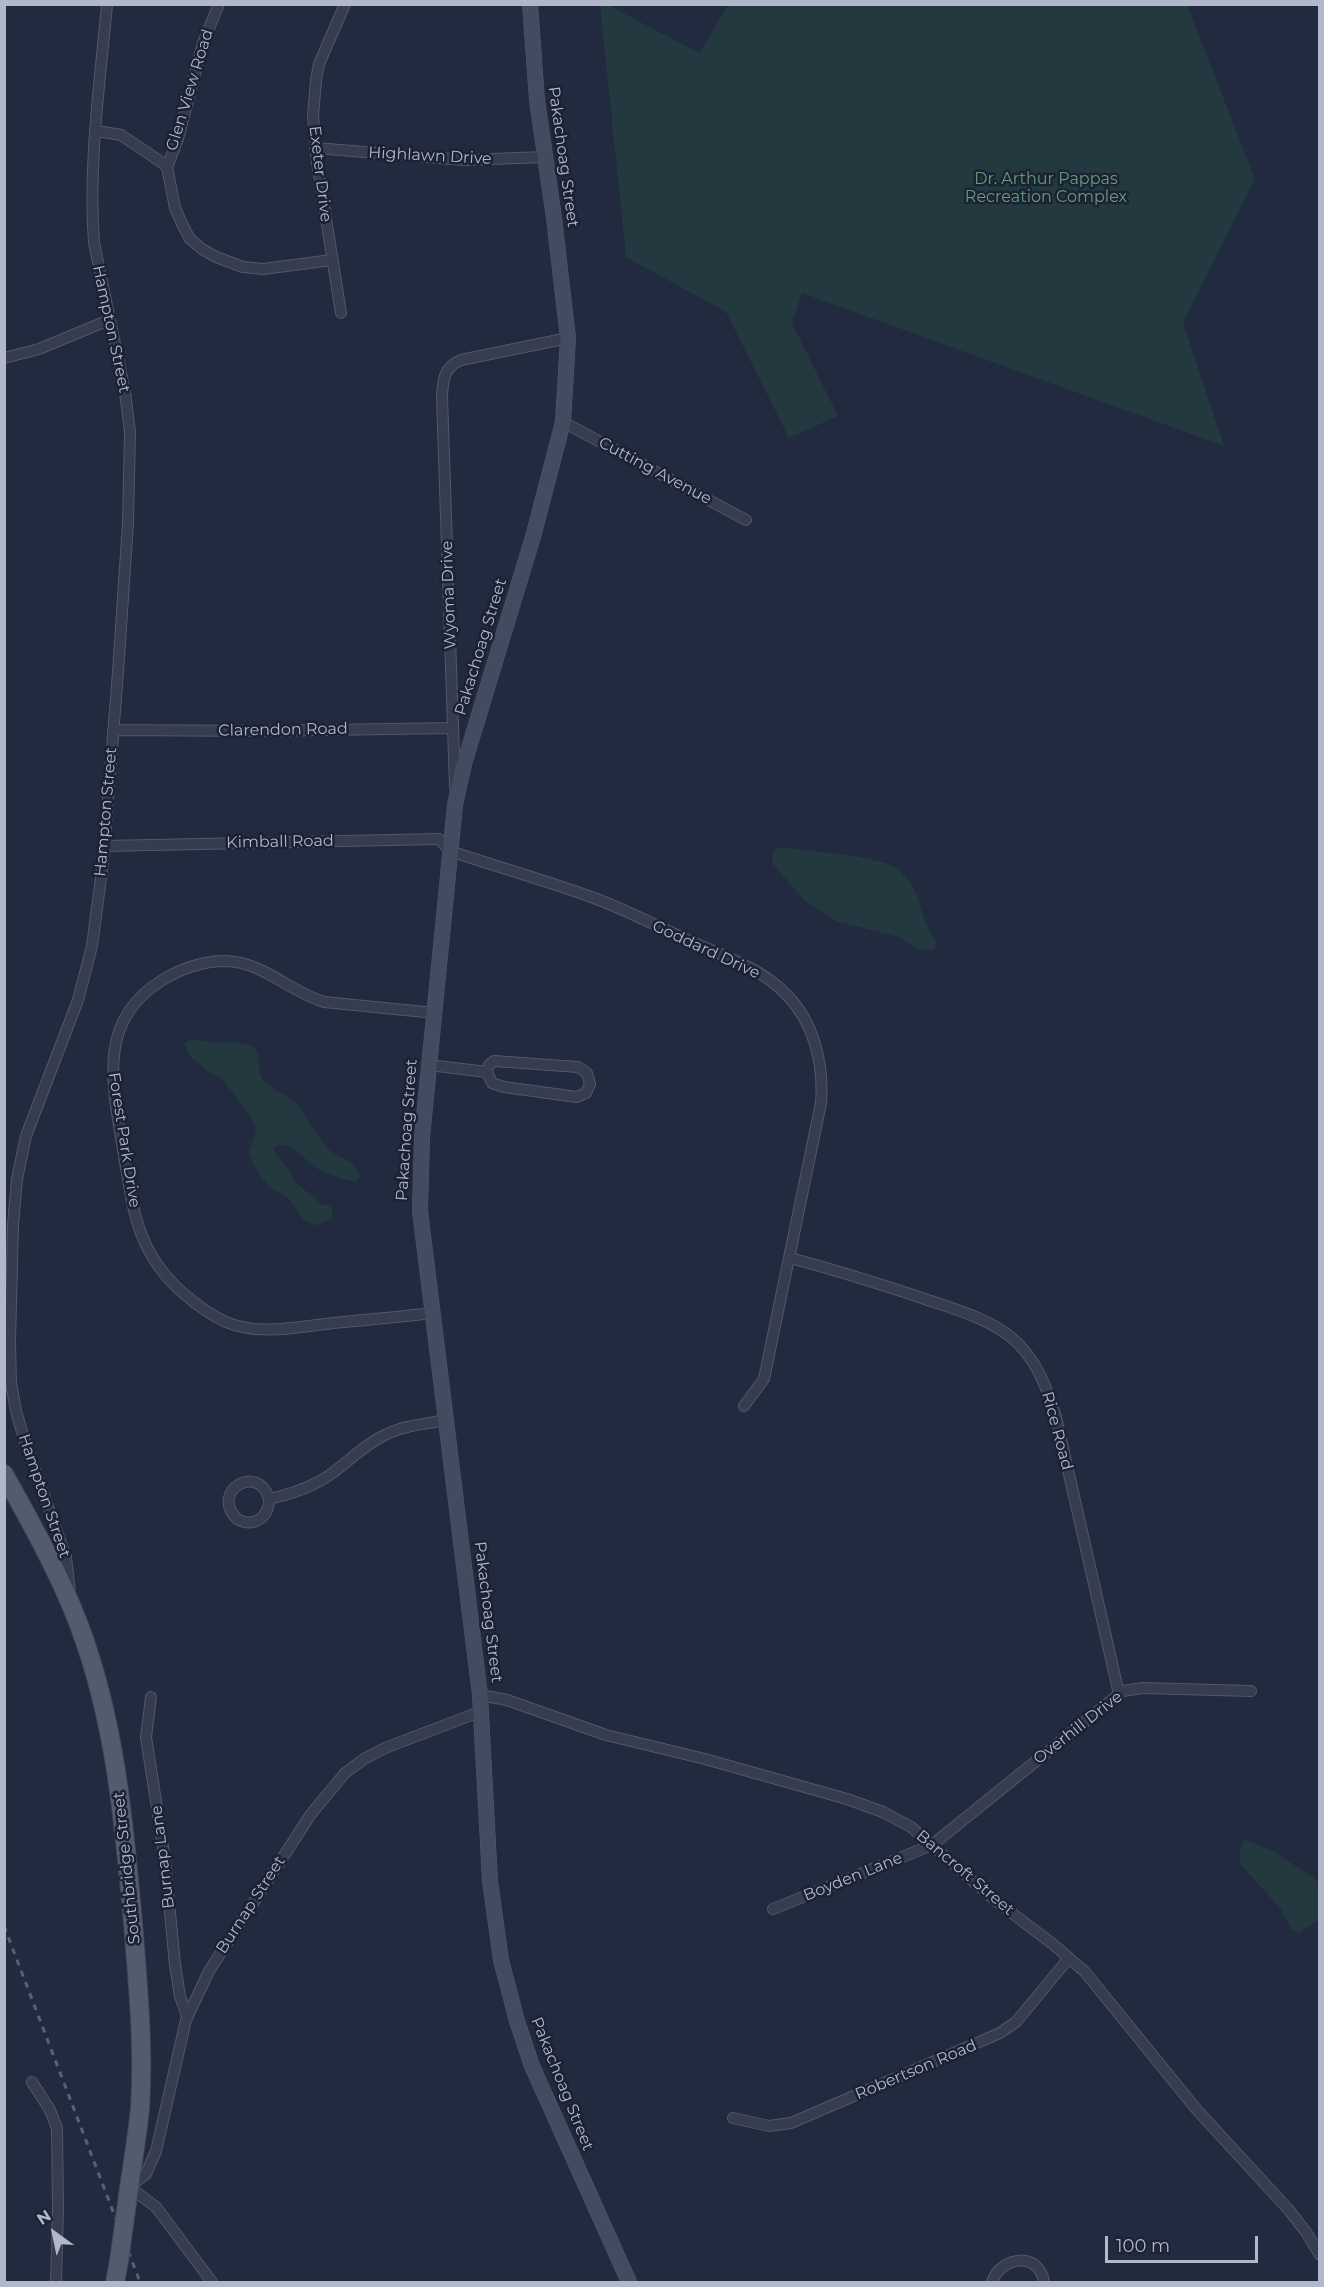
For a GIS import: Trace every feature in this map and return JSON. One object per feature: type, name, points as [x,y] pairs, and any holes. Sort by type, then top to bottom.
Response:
[{"type":"main road","name":"Southbridge Street","points":[[4,1474],[58,1576],[69,1602],[96,1678],[118,1782],[141,2013],[142,2064],[140,2110],[115,2283]]},
{"type":"street","name":"Hampton Street","points":[[69,1602],[70,1581],[66,1557],[25,1442],[12,1390],[10,1342],[16,1179],[23,1146],[89,964],[104,846],[113,730],[128,523],[129,432],[125,392],[94,243],[92,197],[107,4]]},
{"type":"street","name":"Glen View Road","points":[[219,4],[203,43],[178,139],[167,166],[171,191],[182,224],[190,239],[202,249],[243,267],[263,269],[332,260]]},
{"type":"street","name":"Exeter Drive","points":[[341,313],[315,148],[313,116],[316,80],[327,42],[345,4]]},
{"type":"street","name":"Pakachoag Street","points":[[530,4],[534,69],[568,338],[563,422],[547,489],[464,764],[455,806],[419,1187],[421,1223],[482,1712],[494,1921],[507,1983],[532,2066],[629,2283]]},
{"type":"street","points":[[97,131],[121,135],[167,166]]},
{"type":"street","name":"Highlawn Drive","points":[[315,148],[465,160],[545,157]]},
{"type":"street","points":[[4,358],[39,349],[109,320]]},
{"type":"street","name":"Wyoma Drive","points":[[455,806],[443,384],[446,371],[456,361],[568,338]]},
{"type":"street","name":"Cutting Avenue","points":[[563,422],[746,520]]},
{"type":"street","name":"Clarendon Road","points":[[113,730],[262,731],[453,728]]},
{"type":"street","name":"Kimball Road","points":[[104,846],[439,839],[450,851]]},
{"type":"street","name":"Goddard Drive","points":[[450,851],[595,899],[745,966],[776,985],[794,1002],[807,1023],[821,1067],[822,1091],[817,1127],[764,1379],[744,1406]]},
{"type":"street","name":"Forest Park Drive","points":[[432,1313],[268,1329],[237,1326],[204,1310],[169,1280],[146,1248],[133,1209],[112,1084],[113,1053],[118,1033],[132,1005],[160,981],[178,971],[198,965],[222,961],[248,964],[324,1002],[435,1013]]},
{"type":"street","points":[[494,1061],[578,1067],[587,1073],[590,1084],[586,1093],[577,1097],[504,1087],[492,1083],[487,1072],[489,1065],[494,1061]]},
{"type":"street","points":[[429,1065],[487,1072]]},
{"type":"street","name":"Rice Road","points":[[790,1258],[843,1271],[970,1314],[1012,1338],[1027,1354],[1043,1381],[1056,1417],[1119,1694]]},
{"type":"street","points":[[269,1499],[312,1485],[388,1433],[446,1420]]},
{"type":"street","name":"Overhill Drive","points":[[932,1845],[1119,1694],[1136,1688],[1251,1691]]},
{"type":"street","name":"Bancroft Street","points":[[480,1695],[501,1698],[606,1735],[705,1759],[856,1802],[899,1820],[1069,1958],[1090,1979],[1197,2110],[1288,2209],[1320,2255]]},
{"type":"street","name":"Burnap Lane","points":[[151,1697],[146,1737],[165,1860],[175,1965],[180,1996],[187,2016]]},
{"type":"street","name":"Burnap Street","points":[[128,2195],[146,2174],[156,2151],[187,2016],[209,1971],[311,1814],[339,1779],[354,1766],[384,1748],[482,1712]]},
{"type":"street","name":"Boyden Lane","points":[[774,1909],[932,1845]]},
{"type":"street","name":"Robertson Road","points":[[733,2118],[769,2126],[791,2123],[1000,2033],[1016,2022],[1069,1958]]},
{"type":"street","points":[[32,2082],[50,2110],[57,2128],[56,2283]]},
{"type":"street","points":[[128,2195],[156,2207],[212,2283]]},
{"type":"street","points":[[992,2283],[1000,2268],[1018,2261],[1030,2263],[1035,2267],[1040,2272],[1044,2283]]},
{"type":"green space","name":"Dr. Arthur Pappas Recreation Complex","points":[[600,5],[608,5],[699,53],[728,5],[1187,5],[1255,179],[1183,323],[1224,446],[802,293],[792,323],[838,416],[789,438],[726,312],[626,257]]},
{"type":"green space","points":[[779,847],[856,856],[886,863],[898,869],[909,881],[917,895],[924,919],[936,942],[935,949],[920,950],[899,937],[836,921],[804,900],[772,863],[773,851]]},
{"type":"green space","points":[[190,1039],[217,1043],[234,1042],[254,1047],[258,1055],[263,1081],[297,1104],[326,1147],[334,1154],[351,1162],[361,1176],[355,1182],[316,1168],[290,1147],[277,1145],[274,1148],[293,1180],[321,1204],[330,1206],[333,1211],[331,1218],[318,1225],[307,1222],[288,1198],[270,1187],[262,1178],[249,1153],[256,1131],[254,1122],[222,1078],[206,1071],[192,1059],[184,1044]]},
{"type":"green space","points":[[1246,1840],[1272,1850],[1319,1882],[1319,1920],[1299,1933],[1292,1929],[1280,1908],[1241,1865],[1239,1857],[1242,1841]]},
{"type":"railway","points":[[4,1926],[140,2282]]}]
